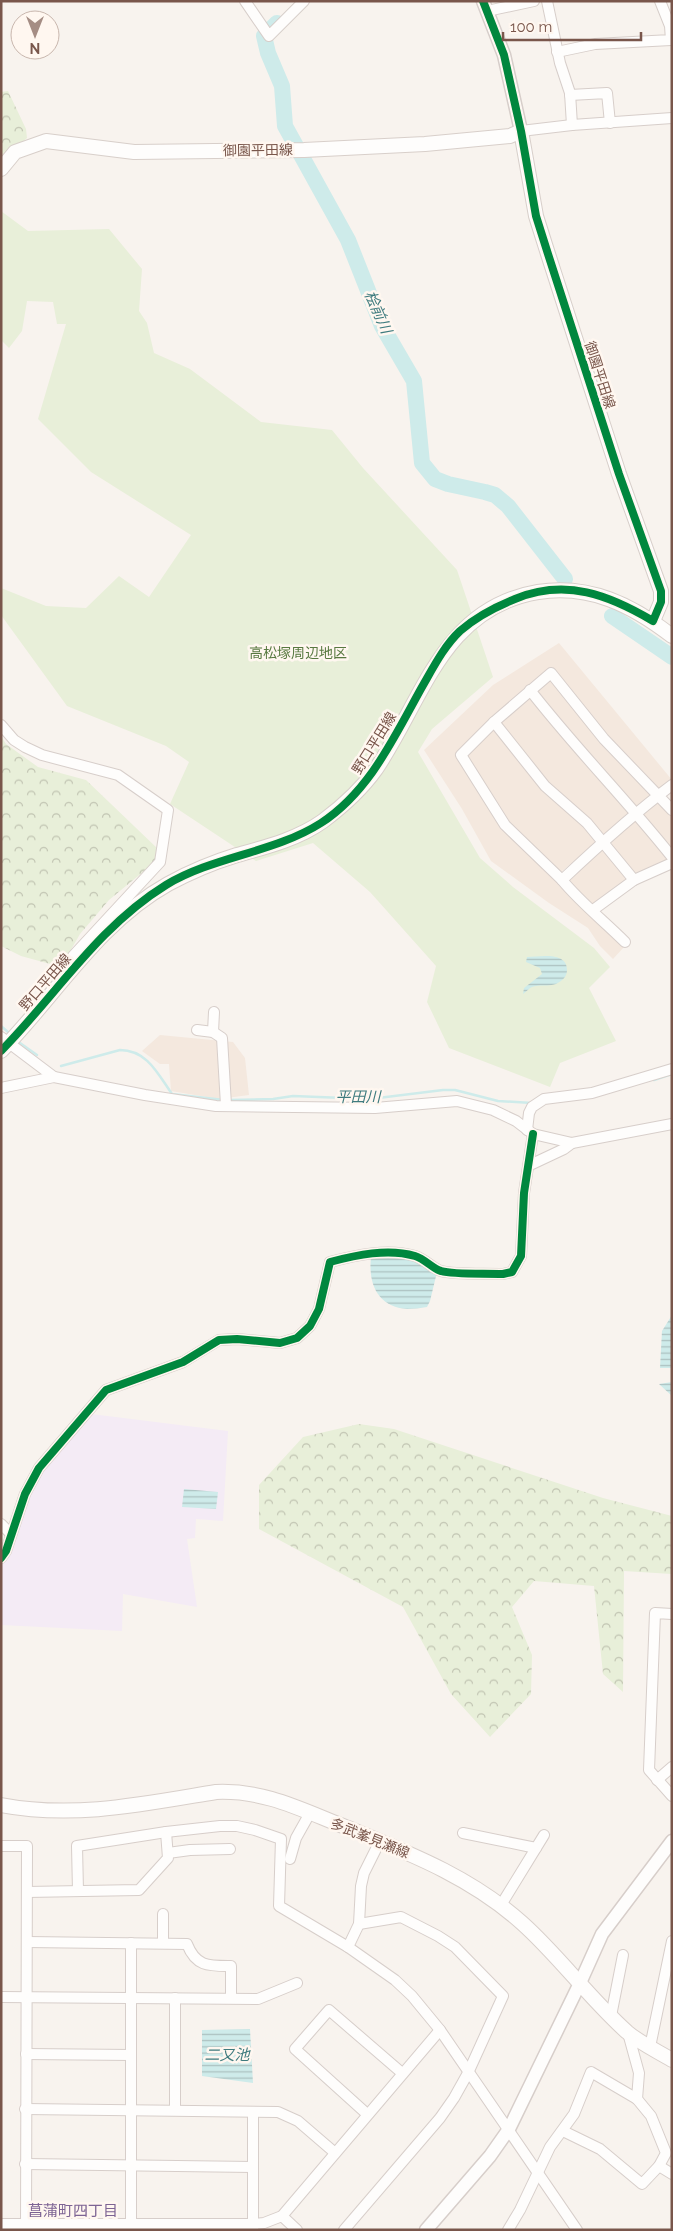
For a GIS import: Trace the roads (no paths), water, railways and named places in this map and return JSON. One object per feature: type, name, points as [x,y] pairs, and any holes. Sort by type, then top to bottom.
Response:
[{"type":"main road","name":"御園平田線","points":[[1,169],[16,152],[46,140],[134,152],[298,150],[425,144],[510,136],[521,131],[532,197],[548,254],[619,474],[661,591],[661,602],[653,621]]},
{"type":"main road","name":"野口平田線","points":[[4,1044],[120,918],[167,885],[204,867],[294,837],[321,823],[356,795],[376,768],[445,649],[460,632],[478,617],[527,594],[568,589],[591,593],[622,603],[653,621],[672,636]]},
{"type":"main road","name":"多武峯見瀬線","points":[[1,1804],[40,1811],[89,1811],[216,1792],[236,1791],[271,1797],[380,1841],[450,1872],[501,1905],[537,1937],[628,2033],[672,2060]]},
{"type":"street","points":[[245,1],[269,36],[304,1]]},
{"type":"street","points":[[534,1],[485,6],[504,55],[521,131],[572,125],[672,118]]},
{"type":"street","points":[[547,1],[570,95],[572,125]]},
{"type":"street","points":[[558,52],[595,44],[671,40],[670,26],[660,1]]},
{"type":"street","points":[[570,95],[606,93],[610,123]]},
{"type":"street","points":[[624,942],[593,910],[585,907],[562,880],[505,825],[461,755],[494,722],[551,673],[604,739],[672,810]]},
{"type":"street","points":[[530,690],[566,736],[637,813],[672,857]]},
{"type":"street","points":[[494,722],[545,786],[587,823],[634,880]]},
{"type":"street","points":[[1,725],[14,740],[25,747],[42,755],[118,775],[168,810],[160,862],[73,956],[72,969]]},
{"type":"street","points":[[562,880],[637,813],[672,785]]},
{"type":"street","points":[[593,910],[634,880],[672,863]]},
{"type":"street","points":[[213,1032],[214,1012]]},
{"type":"street","points":[[197,1030],[213,1032],[222,1038],[226,1101]]},
{"type":"street","points":[[4,1044],[54,1077]]},
{"type":"street","points":[[1,1558],[25,1494],[39,1468],[106,1390],[182,1362],[219,1340],[237,1339],[280,1343],[296,1338],[310,1326],[319,1309],[330,1262],[356,1255],[403,1254],[413,1255],[426,1260],[440,1271],[503,1274],[512,1272],[521,1256],[524,1193],[530,1165],[529,1113],[532,1107],[544,1099],[592,1093],[672,1069]]},
{"type":"street","points":[[1,1088],[54,1077],[216,1106],[226,1101],[375,1108],[457,1101],[493,1110],[516,1121],[530,1132],[572,1143],[672,1124]]},
{"type":"street","points":[[530,1165],[564,1149],[572,1143]]},
{"type":"street","points":[[1,1524],[11,1534]]},
{"type":"street","points":[[672,1614],[655,1613],[649,1770],[672,1796]]},
{"type":"street","points":[[657,1780],[672,1767]]},
{"type":"street","points":[[290,1859],[296,1838],[310,1813]]},
{"type":"street","points":[[78,1891],[77,1846],[166,1832],[220,1826],[237,1826],[281,1839],[279,1906],[348,1947],[395,1980],[426,2011],[577,2230]]},
{"type":"street","points":[[27,1892],[139,1890],[168,1858],[166,1832]]},
{"type":"street","points":[[463,1833],[536,1848]]},
{"type":"street","points":[[501,1905],[544,1835]]},
{"type":"street","points":[[348,1947],[359,1924],[361,1886],[369,1862],[380,1841]]},
{"type":"street","points":[[426,2230],[490,2156],[509,2129],[602,1934],[672,1841]]},
{"type":"street","points":[[1,1846],[27,1846],[26,2227]]},
{"type":"street","points":[[168,1853],[190,1850],[230,1849]]},
{"type":"street","points":[[163,1914],[163,1943]]},
{"type":"street","points":[[344,2230],[440,2118],[468,2073],[503,1996],[455,1947],[401,1917],[359,1924]]},
{"type":"street","points":[[650,2047],[672,1941]]},
{"type":"street","points":[[27,1942],[187,1944],[191,1955],[198,1962],[210,1966],[231,1966],[231,1998]]},
{"type":"street","points":[[131,1943],[131,2227]]},
{"type":"street","points":[[611,2016],[623,1955]]},
{"type":"street","points":[[1,1997],[258,1999],[297,1983]]},
{"type":"street","points":[[175,1998],[175,2110]]},
{"type":"street","points":[[368,2114],[295,2049],[329,2010],[402,2073]]},
{"type":"street","points":[[1,2224],[26,2227],[253,2227],[282,2216],[334,2152],[440,2030]]},
{"type":"street","points":[[628,2033],[639,2073],[637,2099]]},
{"type":"street","points":[[26,2054],[131,2055]]},
{"type":"street","points":[[508,2230],[520,2210],[550,2147],[574,2114],[591,2072],[637,2099],[651,2116],[666,2153],[659,2166],[642,2184],[600,2149],[563,2130]]},
{"type":"street","points":[[25,2109],[278,2112],[289,2115],[334,2152]]},
{"type":"street","points":[[253,2227],[254,2112]]},
{"type":"street","points":[[25,2164],[253,2167]]},
{"type":"street","points":[[659,2166],[672,2174]]},
{"type":"street","points":[[282,2216],[298,2230]]},
{"type":"water","points":[[552,956],[558,958],[566,964],[566,975],[556,984],[535,986],[523,994],[524,988],[542,974],[540,968],[526,962],[527,957]]},
{"type":"water","points":[[382,1256],[413,1259],[437,1272],[427,1307],[407,1309],[388,1304],[382,1299],[373,1284],[370,1267],[371,1257]]},
{"type":"water","points":[[672,1315],[672,1368],[660,1368],[662,1331]]},
{"type":"water","points":[[672,1382],[672,1396],[659,1384]]},
{"type":"water","points":[[184,1489],[218,1492],[216,1509],[182,1507]]},
{"type":"water","name":"二又池","points":[[250,2029],[253,2083],[202,2076],[202,2030]]},
{"type":"waterway","name":"桧前川","points":[[277,23],[264,36],[268,53],[282,86],[285,126],[348,240],[382,326],[414,381],[422,463],[435,479],[495,495],[508,506],[565,579]]},
{"type":"waterway","name":"桧前川","points":[[612,616],[672,657]]},
{"type":"waterway","name":"平田川","points":[[1,1026],[8,1032]]},
{"type":"waterway","name":"平田川","points":[[20,1043],[37,1055]]},
{"type":"waterway","name":"平田川","points":[[61,1066],[120,1050],[129,1051],[138,1054],[151,1064],[172,1094],[224,1100]]},
{"type":"waterway","name":"平田川","points":[[654,1080],[672,1074]]},
{"type":"waterway","name":"平田川","points":[[230,1100],[273,1099],[293,1096],[370,1099],[455,1090],[498,1101],[532,1103]]},
{"type":"district","name":"菖蒲町四丁目","points":[[73,2211]]},
{"type":"park label","name":"高松塚周辺地区","points":[[298,653]]}]
